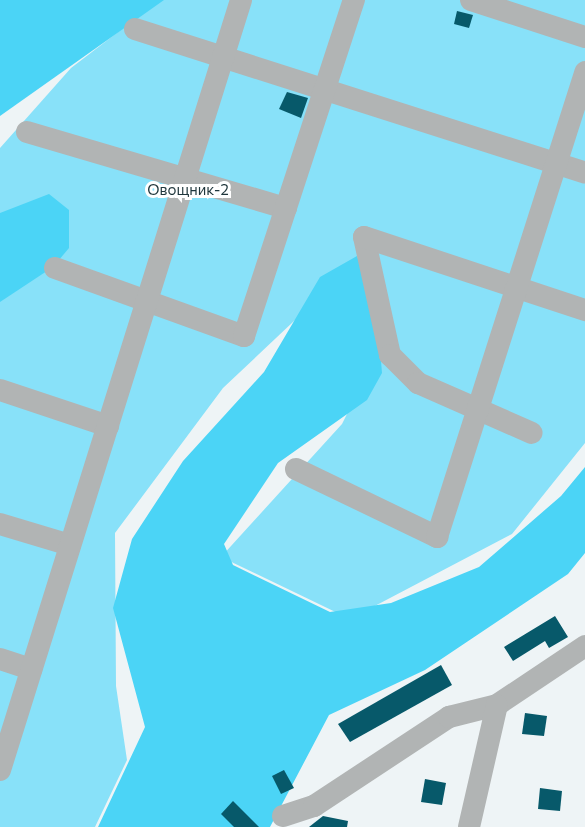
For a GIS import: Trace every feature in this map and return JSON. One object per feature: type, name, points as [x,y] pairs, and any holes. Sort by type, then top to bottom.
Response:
[{"type":"street","points":[[0,770],[241,0]]},
{"type":"street","points":[[55,268],[146,304],[244,336],[354,0]]},
{"type":"street","points":[[471,0],[585,37]]},
{"type":"street","points":[[135,29],[585,173]]},
{"type":"street","points":[[296,469],[437,537],[585,72]]},
{"type":"street","points":[[27,132],[286,208]]},
{"type":"street","points":[[532,434],[418,383],[390,355],[364,237],[516,289],[585,309]]},
{"type":"street","points":[[0,390],[108,426]]},
{"type":"street","points":[[0,524],[70,545]]},
{"type":"street","points":[[283,816],[314,806],[449,717],[498,705],[585,646]]},
{"type":"street","points":[[0,660],[31,669]]},
{"type":"street","points":[[469,827],[498,705]]},
{"type":"green space","name":"Овощник-2","points":[[160,0],[585,0],[585,443],[512,534],[350,619],[221,557],[342,424],[378,352],[346,272],[223,388],[115,533],[116,686],[127,760],[95,827],[0,827],[0,148],[71,68]]},
{"type":"shaded area","points":[[0,0],[164,0],[0,116]]},
{"type":"shaded area","points":[[49,194],[69,210],[69,248],[53,267],[0,302],[0,213]]},
{"type":"shaded area","points":[[357,256],[377,314],[382,373],[367,400],[278,463],[224,544],[233,565],[330,612],[391,603],[479,567],[561,496],[585,467],[585,553],[568,574],[425,670],[329,715],[270,827],[98,827],[145,727],[113,608],[132,539],[183,461],[264,372],[320,277]]},
{"type":"building","points":[[457,11],[473,15],[469,28],[454,24]]},
{"type":"building","points":[[287,92],[308,98],[301,118],[279,109]]},
{"type":"building","points":[[555,616],[568,637],[549,648],[545,641],[513,661],[504,647]]},
{"type":"building","points":[[441,665],[452,685],[350,742],[338,724]]},
{"type":"building","points":[[525,713],[547,716],[544,736],[522,734]]},
{"type":"building","points":[[284,770],[294,788],[281,794],[272,776]]},
{"type":"building","points":[[425,779],[446,783],[442,805],[421,802]]},
{"type":"building","points":[[540,788],[562,791],[560,811],[538,809]]},
{"type":"building","points":[[233,801],[259,827],[234,827],[221,814]]},
{"type":"building","points":[[323,816],[348,821],[347,827],[309,827]]}]
